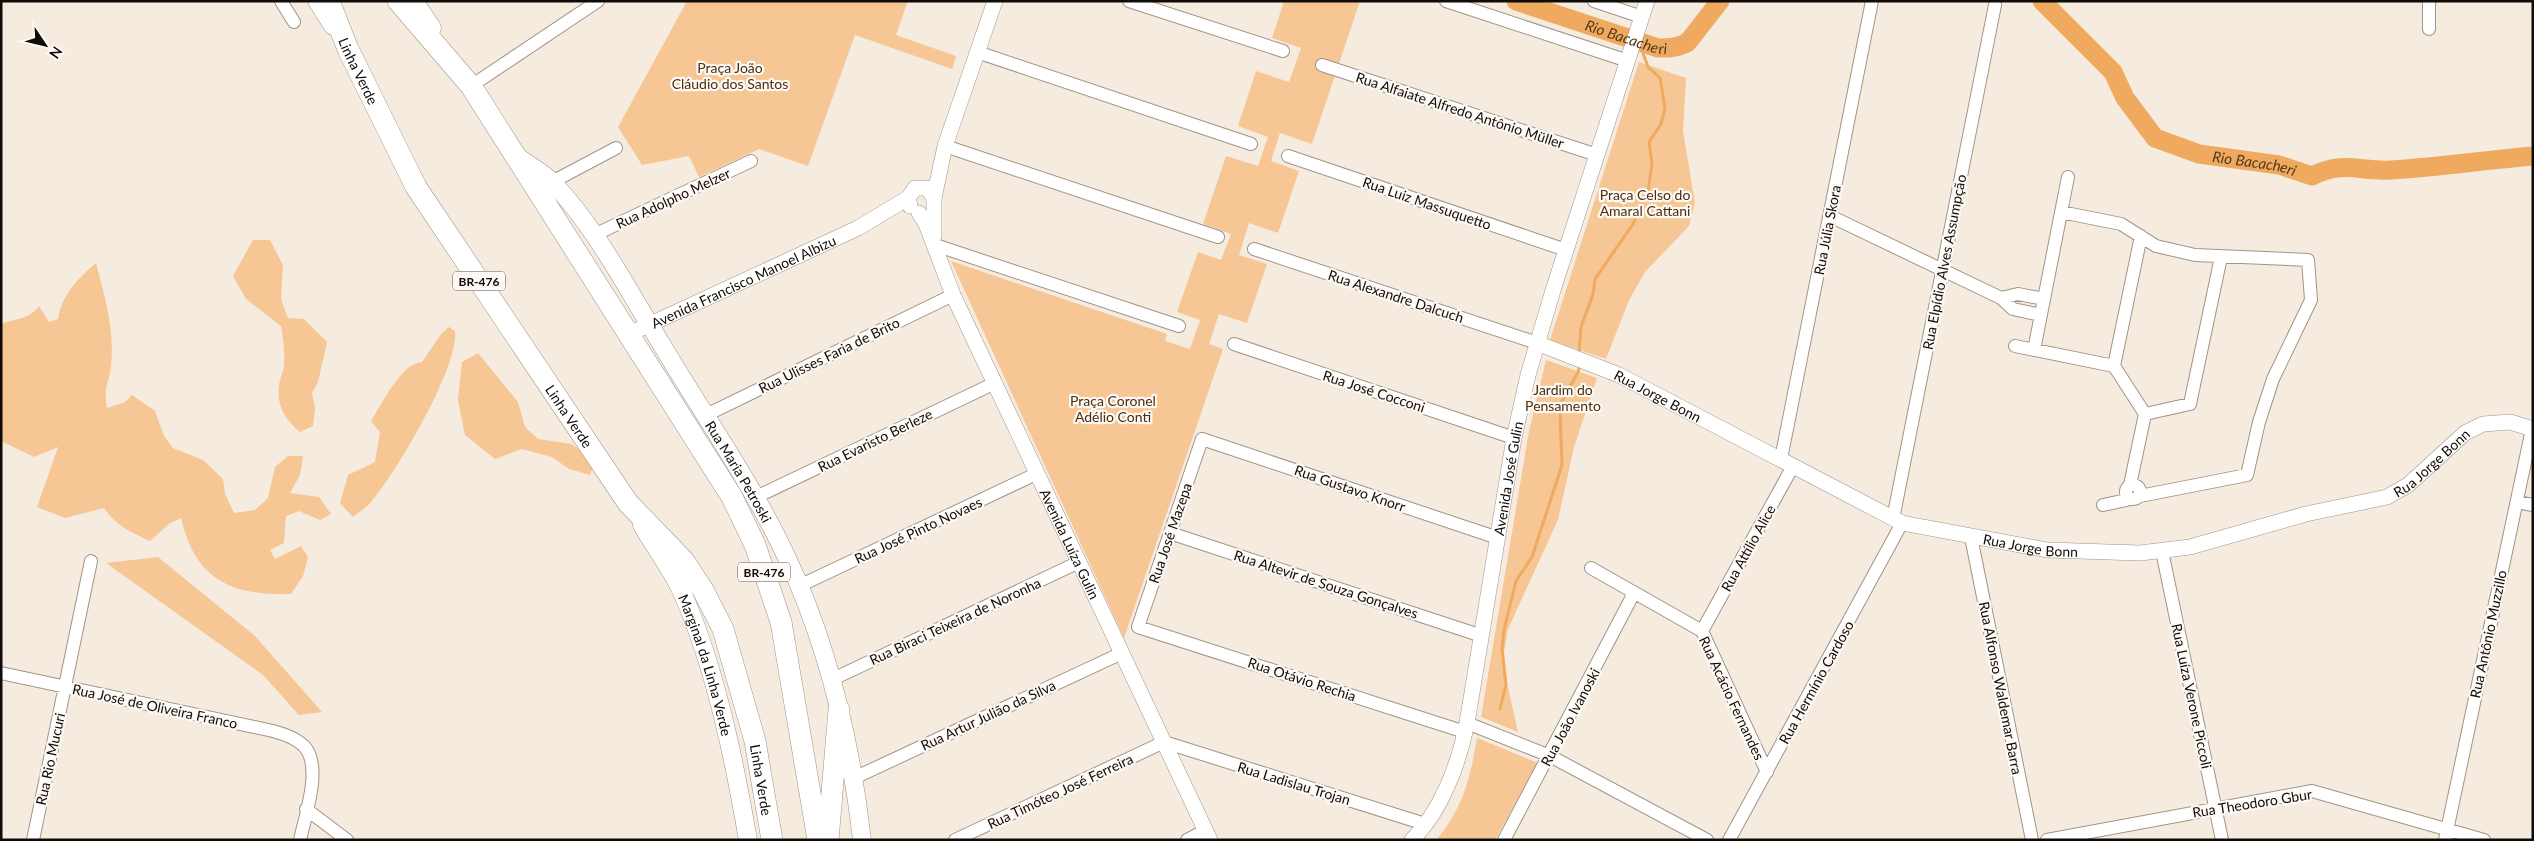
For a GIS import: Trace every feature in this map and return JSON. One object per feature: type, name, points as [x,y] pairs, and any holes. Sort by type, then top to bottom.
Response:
[{"type":"highway","name":"Linha Verde","points":[[329,1],[348,49],[416,187],[628,503],[684,561],[703,590],[724,629],[755,741],[772,840]]},
{"type":"highway","name":"BR-476","points":[[398,1],[471,86],[732,497],[755,545],[781,622],[818,840]]},
{"type":"highway","points":[[828,840],[839,710]]},
{"type":"main road","points":[[317,1],[348,49]]},
{"type":"main road","points":[[414,1],[471,86]]},
{"type":"main road","name":"Rua Maria Petroski","points":[[514,154],[552,182],[594,235],[756,498],[799,586],[831,680],[854,778],[862,840]]},
{"type":"main road","name":"Marginal da Linha Verde","points":[[628,503],[680,590],[704,656],[728,738],[748,840]]},
{"type":"street","points":[[281,1],[294,22]]},
{"type":"street","points":[[471,86],[598,1]]},
{"type":"street","name":"Avenida Francisco Manoel Albizu","points":[[934,201],[945,146],[995,1]]},
{"type":"street","points":[[1130,1],[1283,52]]},
{"type":"street","points":[[1446,1],[1629,57]]},
{"type":"street","points":[[1594,1],[1640,22]]},
{"type":"street","name":"Avenida José Gulin","points":[[1412,840],[1425,824],[1452,774],[1466,727],[1514,438],[1537,343],[1647,1]]},
{"type":"street","name":"Rua Júlia Skora","points":[[1787,462],[1830,216],[1872,1]]},
{"type":"street","points":[[2429,1],[2429,28]]},
{"type":"street","name":"Rua Elpídio Alves Assumpção","points":[[1898,521],[1942,270],[1995,5]]},
{"type":"street","points":[[977,52],[1251,144]]},
{"type":"street","name":"Rua Alfaiate Alfredo Antônio Müller","points":[[1322,64],[1597,155]]},
{"type":"street","points":[[945,146],[1218,237]]},
{"type":"street","name":"Avenida Francisco Manoel Albizu","points":[[629,334],[915,202],[945,146]]},
{"type":"street","points":[[552,182],[616,148]]},
{"type":"street","name":"Rua Luiz Massuquetto","points":[[1288,156],[1566,250]]},
{"type":"street","name":"Rua Adolpho Melzer","points":[[594,235],[751,161]]},
{"type":"street","points":[[2034,350],[2068,177]]},
{"type":"street","points":[[927,188],[934,201],[928,211],[915,202],[927,188]]},
{"type":"street","name":"Avenida Luíza Gulin","points":[[934,201],[935,244]]},
{"type":"street","name":"Avenida Luíza Gulin","points":[[915,202],[935,244],[953,294],[1208,835]]},
{"type":"street","points":[[2061,212],[2121,224],[2161,248],[2221,258],[2308,260],[2310,300],[2273,379],[2259,422],[2247,474],[2103,505]]},
{"type":"street","points":[[1830,216],[2001,298],[2013,309],[2041,315]]},
{"type":"street","points":[[2136,498],[2139,487],[2130,486],[2145,414],[2114,366],[2140,236]]},
{"type":"street","points":[[935,244],[1179,326]]},
{"type":"street","name":"Rua Alexandre Dalcuch","points":[[1254,249],[1537,343]]},
{"type":"street","points":[[2145,414],[2190,404],[2221,258]]},
{"type":"street","name":"Rua Ulisses Faria de Brito","points":[[704,416],[953,294]]},
{"type":"street","points":[[2001,298],[2018,294],[2044,299]]},
{"type":"street","name":"Rua Jorge Bonn","points":[[1537,343],[1618,375],[1898,521],[1971,537],[2071,552],[2162,551],[2198,545],[2306,514],[2387,497],[2408,485],[2464,432],[2483,424],[2510,422],[2532,429]]},
{"type":"street","name":"Rua José Cocconi","points":[[1234,344],[1514,438]]},
{"type":"street","points":[[2015,346],[2114,366]]},
{"type":"street","name":"Rua Evaristo Berleze","points":[[756,498],[995,383]]},
{"type":"street","name":"Rua Antônio Muzzillo","points":[[2445,834],[2532,429]]},
{"type":"street","name":"Rua Gustavo Knorr","points":[[1202,439],[1498,538]]},
{"type":"street","name":"Rua José Mazepa","points":[[1138,627],[1202,439]]},
{"type":"street","name":"Rua Attílio Alice","points":[[1702,631],[1787,462]]},
{"type":"street","name":"Rua José Pinto Novaes","points":[[799,586],[1038,474]]},
{"type":"street","points":[[2517,502],[2533,505]]},
{"type":"street","name":"Rua Hermínio Cardoso","points":[[1729,840],[1898,521]]},
{"type":"street","name":"Rua Altevir de Souza Gonçalves","points":[[1170,533],[1482,636]]},
{"type":"street","name":"Rua Alfonso Waldemar Barra","points":[[1971,537],[2032,840]]},
{"type":"street","name":"Rua Luíza Verone Piccoli","points":[[2162,551],[2222,840]]},
{"type":"street","name":"Rua Rio Mucuri","points":[[33,840],[91,560]]},
{"type":"street","name":"Rua Biraci Teixeira de Noronha","points":[[831,680],[1079,562]]},
{"type":"street","name":"Rua Acácio Fernandes","points":[[1591,568],[1702,631],[1766,772]]},
{"type":"street","name":"Rua João Ivanoski","points":[[1504,840],[1550,756],[1634,593]]},
{"type":"street","name":"Rua Otávio Rechia","points":[[1138,627],[1466,727],[1550,756],[1707,840]]},
{"type":"street","name":"Rua Artur Julião da Silva","points":[[854,778],[1122,653]]},
{"type":"street","name":"Rua José de Oliveira Franco","points":[[1,673],[273,731],[296,740],[305,747],[310,757],[313,775],[306,809]]},
{"type":"street","name":"Rua Ladislau Trojan","points":[[1164,742],[1425,824]]},
{"type":"street","name":"Rua Timóteo José Ferreira","points":[[955,840],[1164,742]]},
{"type":"street","name":"Rua Theodoro Gbur","points":[[2047,840],[2303,792],[2320,792],[2445,834],[2484,840]]},
{"type":"street","points":[[300,840],[306,809],[347,840]]},
{"type":"street","points":[[1187,840],[1208,835]]},
{"type":"green space","name":"Praça João Cláudio dos Santos","points":[[687,1],[908,1],[896,35],[956,56],[952,69],[855,35],[808,166],[759,149],[699,177],[689,156],[642,165],[618,127]]},
{"type":"green space","name":"Praça Coronel Adélio Conti","points":[[1284,1],[1360,1],[1312,144],[1280,133],[1271,161],[1299,171],[1278,233],[1249,223],[1239,255],[1267,264],[1247,323],[1219,314],[1209,344],[1223,349],[1124,638],[951,261],[1167,334],[1165,341],[1190,349],[1200,320],[1177,312],[1198,252],[1221,260],[1231,234],[1203,224],[1226,156],[1258,166],[1268,137],[1238,126],[1256,71],[1289,82],[1301,48],[1272,38]]},
{"type":"green space","name":"Praça Celso do Amaral Cattani","points":[[1639,62],[1686,78],[1683,131],[1695,203],[1689,226],[1645,272],[1629,300],[1606,359],[1550,340]]},
{"type":"green space","points":[[253,240],[270,240],[283,265],[281,299],[288,318],[304,319],[327,342],[318,382],[312,393],[315,408],[313,426],[300,432],[289,421],[280,403],[280,378],[284,369],[284,345],[281,326],[246,299],[233,276]]},
{"type":"green space","points":[[96,263],[103,289],[112,340],[111,366],[106,395],[107,408],[125,402],[132,395],[155,411],[164,436],[173,448],[203,460],[223,479],[225,494],[234,513],[255,510],[268,498],[275,467],[288,456],[303,456],[300,475],[290,493],[319,497],[331,514],[320,520],[299,511],[286,516],[284,543],[270,550],[275,559],[301,546],[308,557],[303,576],[291,594],[251,592],[219,580],[206,570],[196,556],[187,539],[181,518],[170,523],[150,541],[130,532],[113,519],[104,508],[65,518],[37,507],[58,447],[34,457],[1,441],[1,324],[27,316],[39,306],[49,322],[58,319],[63,302],[71,288]]},
{"type":"green space","points":[[449,327],[455,331],[454,347],[437,393],[424,419],[382,488],[369,504],[353,517],[340,503],[348,475],[375,462],[380,432],[371,421],[386,395],[400,377],[414,364],[422,362],[442,333]]},
{"type":"green space","points":[[478,353],[518,402],[525,427],[538,439],[571,444],[596,460],[590,475],[569,469],[552,457],[522,449],[495,459],[465,435],[458,400],[462,362]]},
{"type":"green space","name":"Jardim do Pensamento","points":[[1546,360],[1597,378],[1574,447],[1558,520],[1508,629],[1504,653],[1507,683],[1518,732],[1481,717],[1529,431]]},
{"type":"green space","points":[[158,557],[255,636],[322,712],[299,715],[263,675],[106,563]]},
{"type":"green space","points":[[1477,738],[1538,763],[1495,840],[1439,840],[1438,838],[1454,814],[1465,791]]},
{"type":"waterway","name":"Rio Bacacheri","points":[[1516,1],[1658,48],[1677,47],[1688,42],[1720,1]]},
{"type":"waterway","name":"Rio Bacacheri","points":[[2042,1],[2113,72],[2125,98],[2155,138],[2199,154],[2279,165],[2312,176],[2324,171],[2343,168],[2391,170],[2533,156]]},
{"type":"waterway","points":[[1579,353],[1581,327],[1593,294],[1595,279],[1633,224],[1648,191],[1652,164],[1649,142],[1661,124],[1665,108],[1660,78],[1648,67],[1639,42]]},
{"type":"waterway","points":[[1500,709],[1506,685],[1502,649],[1504,630],[1516,581],[1532,557],[1562,465],[1560,411],[1562,401],[1580,365]]}]
